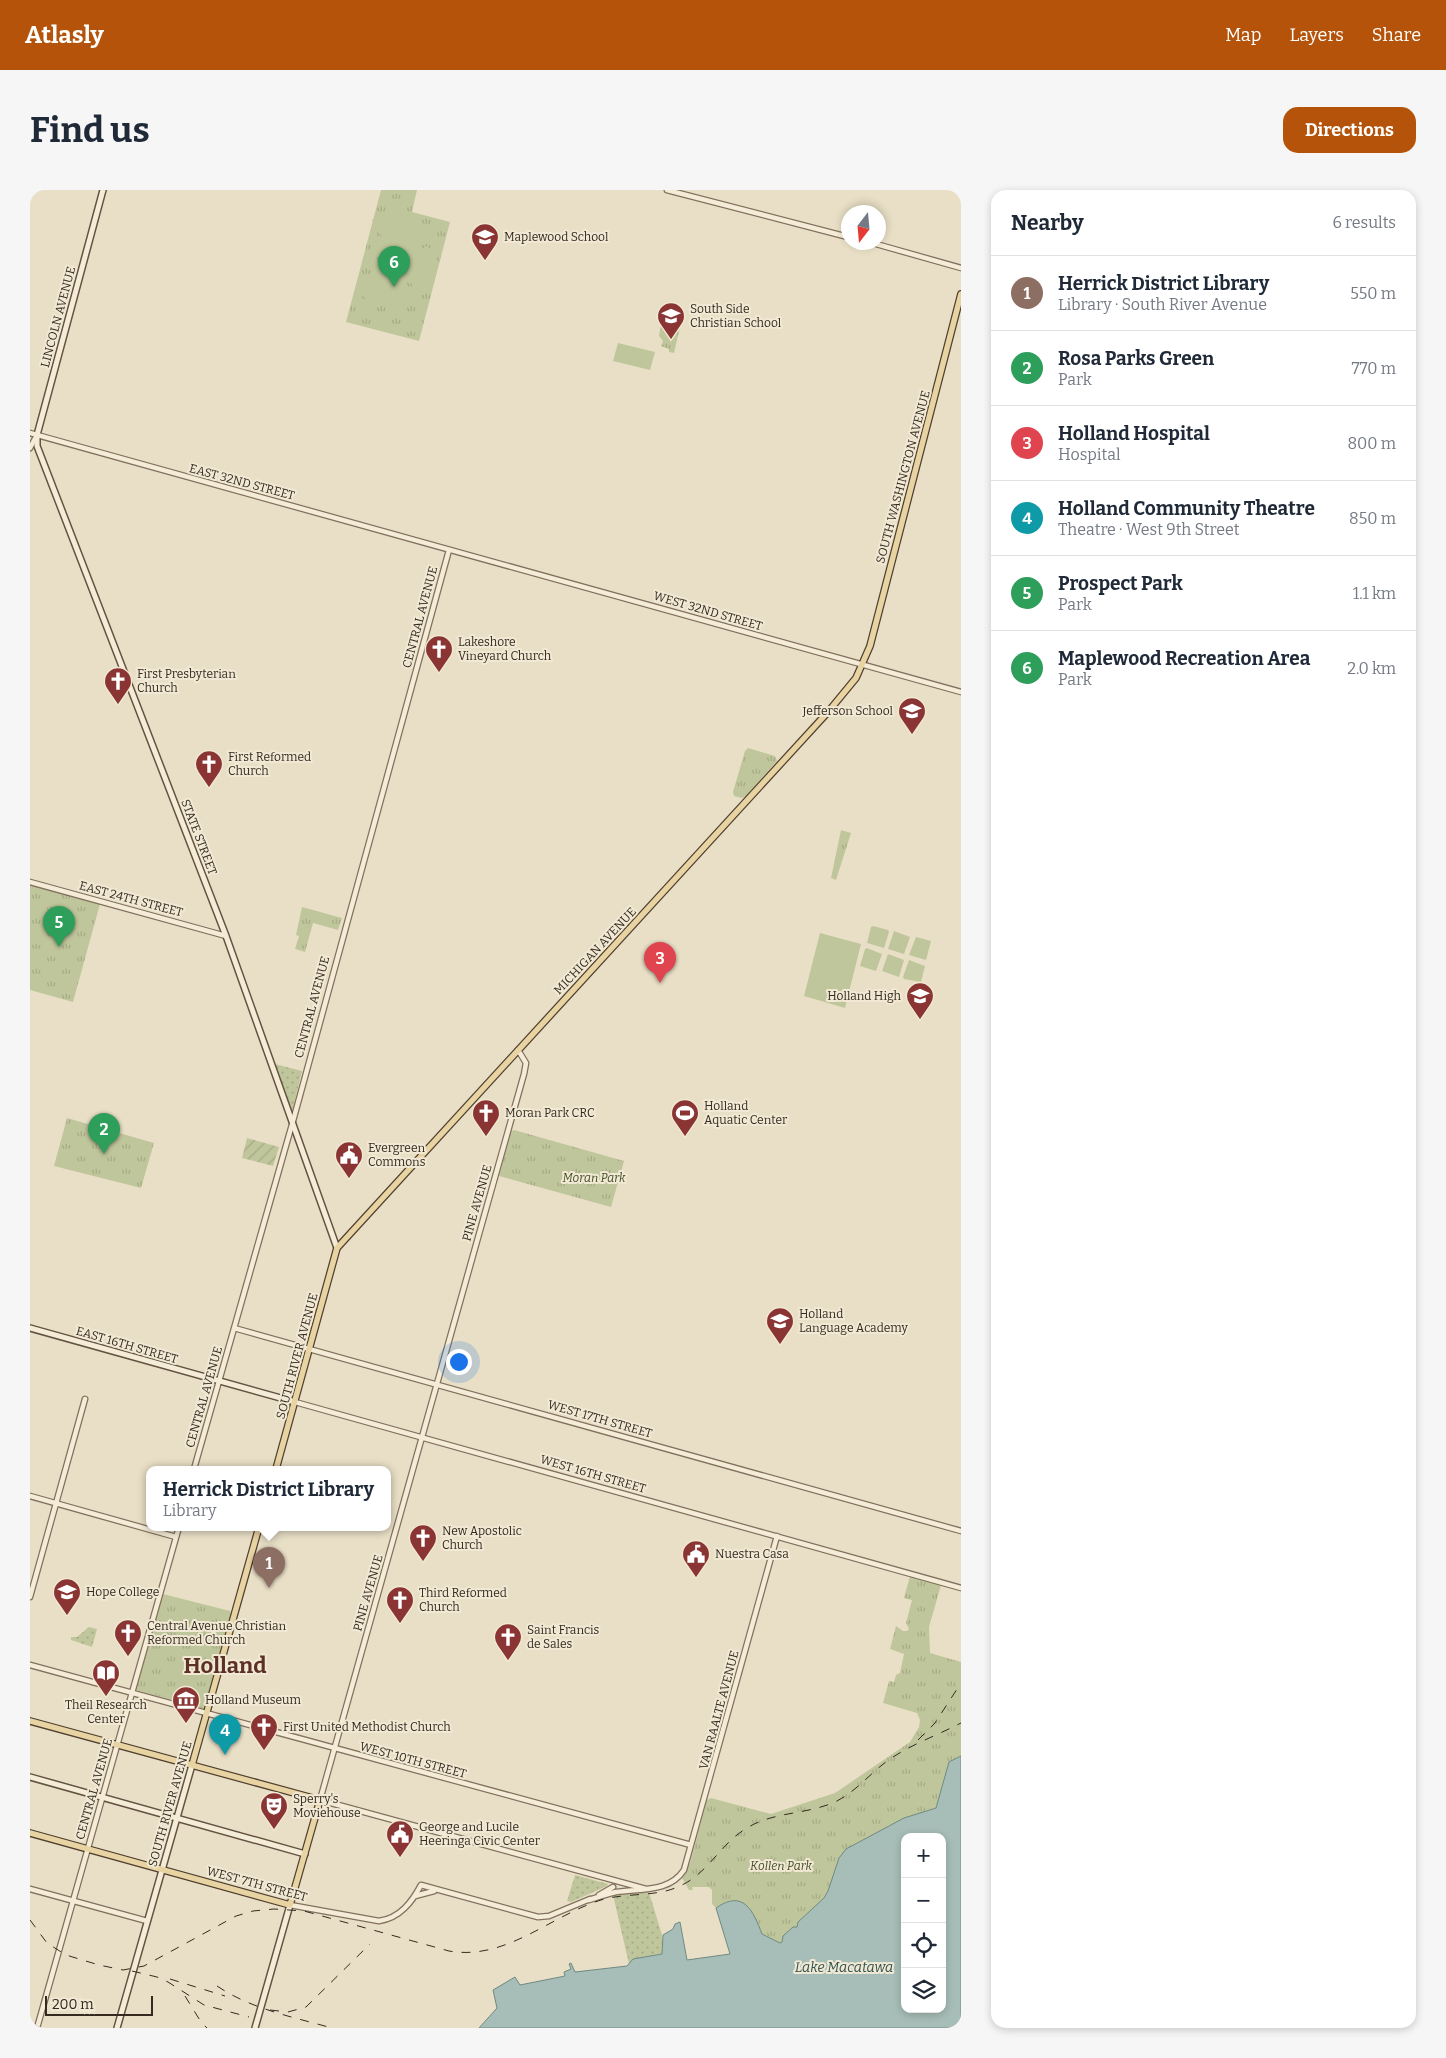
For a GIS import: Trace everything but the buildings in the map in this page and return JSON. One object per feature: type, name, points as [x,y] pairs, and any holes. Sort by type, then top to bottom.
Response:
[{"type":"main road","name":"LINCOLN AVENUE","points":[[37,435],[103,190]]},
{"type":"main road","name":"SOUTH WASHINGTON AVENUE","points":[[863,664],[870,646],[961,294]]},
{"type":"main road","name":"STATE STREET","points":[[37,435],[41,454],[226,936],[337,1248]]},
{"type":"main road","name":"MICHIGAN AVENUE","points":[[337,1248],[828,712],[850,686],[863,664]]},
{"type":"main road","name":"SOUTH RIVER AVENUE","points":[[277,1466],[337,1248]]},
{"type":"main road","name":"EAST 16TH STREET","points":[[30,1328],[219,1381]]},
{"type":"main road","name":"WEST 16TH STREET","points":[[219,1381],[295,1402]]},
{"type":"main road","name":"SOUTH RIVER AVENUE","points":[[117,2028],[258,1531]]},
{"type":"main road","points":[[30,1721],[320,1800]]},
{"type":"main road","points":[[30,1777],[305,1854]]},
{"type":"main road","name":"PINE AVENUE","points":[[255,2028],[320,1800]]},
{"type":"main road","name":"WEST 7TH STREET","points":[[30,1833],[290,1905]]},
{"type":"street","points":[[667,190],[841,235]]},
{"type":"street","points":[[886,247],[961,268]]},
{"type":"street","name":"EAST 32ND STREET","points":[[30,433],[449,550]]},
{"type":"street","name":"LINCOLN AVENUE","points":[[30,448],[37,435]]},
{"type":"street","name":"WEST 32ND STREET","points":[[449,550],[961,692]]},
{"type":"street","name":"CENTRAL AVENUE","points":[[195,1466],[293,1121],[449,550]]},
{"type":"street","name":"EAST 24TH STREET","points":[[30,882],[226,936]]},
{"type":"street","name":"PINE AVENUE","points":[[320,1800],[524,1074],[526,1063],[518,1050]]},
{"type":"street","name":"WEST 17TH STREET","points":[[234,1328],[961,1532]]},
{"type":"street","points":[[30,1597],[85,1399]]},
{"type":"street","name":"WEST 16TH STREET","points":[[295,1402],[961,1588]]},
{"type":"street","points":[[30,1496],[146,1528]]},
{"type":"street","points":[[155,1531],[176,1537]]},
{"type":"street","name":"CENTRAL AVENUE","points":[[37,2028],[178,1531]]},
{"type":"street","name":"VAN RAALTE AVENUE","points":[[646,1889],[669,1884],[680,1876],[684,1870],[777,1536]]},
{"type":"street","name":"WEST 10TH STREET","points":[[30,1665],[691,1845]]},
{"type":"street","points":[[320,1800],[646,1889]]},
{"type":"street","points":[[610,1879],[615,1890]]},
{"type":"street","name":"WEST 7TH STREET","points":[[290,1905],[379,1921],[396,1916],[415,1897],[421,1885],[438,1890]]},
{"type":"street","points":[[30,1889],[147,1921]]},
{"type":"street","points":[[438,1890],[541,1917],[549,1916],[615,1890],[646,1889]]},
{"type":"street","name":"WEST 7TH STREET","points":[[415,1897],[438,1890]]},
{"type":"green space","points":[[381,190],[417,190],[412,212],[450,222],[419,341],[346,322]]},
{"type":"green space","points":[[391,211],[404,212],[414,216],[431,233],[396,255],[392,253],[372,220],[381,213]]},
{"type":"green space","points":[[427,246],[431,252],[434,265],[430,277],[417,292],[397,263]]},
{"type":"green space","points":[[388,267],[393,268],[410,302],[396,306],[381,306],[368,300],[357,289]]},
{"type":"green space","points":[[662,319],[681,323],[674,353],[661,346],[663,341],[659,336]]},
{"type":"green space","points":[[618,343],[655,352],[650,370],[613,361]]},
{"type":"green space","points":[[748,748],[775,756],[777,761],[746,796],[742,798],[734,796],[733,792],[745,751]]},
{"type":"green space","points":[[841,830],[851,833],[836,880],[831,878]]},
{"type":"green space","points":[[30,885],[100,904],[73,1002],[30,990]]},
{"type":"green space","points":[[302,907],[342,918],[338,930],[313,923],[305,952],[295,949],[299,936],[296,935]]},
{"type":"green space","points":[[871,927],[888,930],[889,932],[884,948],[867,943]]},
{"type":"green space","points":[[894,931],[910,937],[904,954],[888,949]]},
{"type":"green space","points":[[820,933],[861,944],[845,1008],[804,996]]},
{"type":"green space","points":[[916,937],[931,941],[926,960],[909,955]]},
{"type":"green space","points":[[867,948],[882,954],[876,971],[860,966],[865,949]]},
{"type":"green space","points":[[888,954],[904,960],[899,977],[882,971]]},
{"type":"green space","points":[[909,960],[925,966],[921,982],[904,979]]},
{"type":"green space","points":[[275,1064],[302,1071],[292,1112]]},
{"type":"green space","points":[[67,1118],[154,1143],[141,1188],[54,1166]]},
{"type":"green space","name":"Moran Park","points":[[514,1130],[624,1161],[611,1207],[499,1176],[510,1132]]},
{"type":"green space","points":[[247,1138],[279,1147],[273,1166],[242,1158]]},
{"type":"green space","name":"Kollen Park","points":[[910,1576],[941,1585],[929,1627],[930,1653],[961,1662],[961,1756],[949,1762],[936,1808],[905,1818],[838,1861],[824,1899],[798,1922],[797,1927],[780,1943],[762,1934],[745,1905],[733,1901],[716,1908],[712,1904],[712,1890],[709,1887],[692,1887],[692,1890],[689,1890],[682,1878],[690,1863],[707,1800],[711,1798],[771,1814],[835,1793],[910,1742],[919,1727],[920,1720],[917,1713],[883,1703],[889,1681],[894,1682],[896,1675],[900,1673],[904,1654],[890,1649],[896,1626],[903,1631],[909,1629],[906,1623],[912,1600],[904,1598]]},
{"type":"green space","points":[[163,1594],[230,1611],[231,1614],[204,1709],[136,1690]]},
{"type":"green space","points":[[89,1627],[97,1629],[92,1647],[71,1640],[71,1637],[77,1637]]},
{"type":"green space","points":[[575,1875],[608,1884],[571,1902],[567,1901]]},
{"type":"green space","points":[[649,1892],[662,1935],[662,1954],[633,1959],[629,1964],[613,1895]]},
{"type":"water","name":"Lake Macatawa","points":[[961,1756],[961,2028],[479,2028],[497,2008],[493,1990],[515,1977],[520,1985],[565,1976],[564,1972],[571,1969],[569,1964],[571,1963],[575,1972],[627,1966],[633,1959],[662,1954],[663,1935],[680,1922],[687,1960],[730,1954],[716,1908],[725,1903],[733,1901],[746,1905],[755,1917],[762,1934],[780,1943],[783,1936],[793,1927],[797,1927],[798,1922],[824,1898],[839,1858],[846,1849],[904,1818],[936,1808],[949,1762]]},
{"type":"railway","points":[[918,1740],[935,1723],[961,1683]]},
{"type":"railway","points":[[30,1920],[47,1943],[66,1955],[123,1970],[144,1966],[236,1916],[253,1911],[274,1909],[304,1911],[449,1951],[470,1952],[490,1950],[527,1935],[582,1907],[601,1900],[662,1892],[682,1885],[700,1873],[730,1841],[747,1828],[768,1819],[814,1809],[837,1801],[845,1797],[883,1764],[898,1754],[961,1723]]},
{"type":"railway","points":[[270,2010],[288,2012],[306,2007],[370,1944]]},
{"type":"railway","points":[[132,1971],[157,1977],[168,1982],[204,2005],[249,2017]]},
{"type":"railway","points":[[170,1979],[225,1996]]},
{"type":"railway","points":[[217,1986],[244,2001],[287,2016],[332,2028]]},
{"type":"railway","points":[[185,1996],[201,2022],[207,2028]]},
{"type":"place","name":"Maplewood School","points":[[485,261]]},
{"type":"place","name":"Maplewood Recreation Area","points":[[394,287]]},
{"type":"place","name":"South Side Christian School","points":[[671,340]]},
{"type":"place","name":"Lakeshore Vineyard Church","points":[[439,673]]},
{"type":"place","name":"First Presbyterian Church","points":[[118,705]]},
{"type":"place","name":"Jefferson School","points":[[912,735]]},
{"type":"place","name":"First Reformed Church","points":[[209,788]]},
{"type":"place","name":"Prospect Park","points":[[59,947]]},
{"type":"place","name":"Holland Hospital","points":[[660,983]]},
{"type":"place","name":"Holland High","points":[[920,1020]]},
{"type":"place","name":"Moran Park CRC","points":[[486,1137]]},
{"type":"place","name":"Holland Aquatic Center","points":[[685,1137]]},
{"type":"place","name":"Rosa Parks Green","points":[[104,1154]]},
{"type":"place","name":"Evergreen Commons","points":[[349,1179]]},
{"type":"place","name":"Holland Language Academy","points":[[780,1345]]},
{"type":"place","name":"New Apostolic Church","points":[[423,1562]]},
{"type":"place","name":"Nuestra Casa","points":[[696,1578]]},
{"type":"place","name":"Herrick District Library","points":[[269,1588]]},
{"type":"place","name":"Hope College","points":[[67,1616]]},
{"type":"place","name":"Third Reformed Church","points":[[400,1624]]},
{"type":"place","name":"Central Avenue Christian Reformed Church","points":[[128,1657]]},
{"type":"place","name":"Saint Francis de Sales","points":[[508,1661]]},
{"type":"place","name":"Theil Research Center","points":[[106,1697]]},
{"type":"place","name":"Holland Museum","points":[[186,1724]]},
{"type":"place","name":"First United Methodist Church","points":[[264,1751]]},
{"type":"place","name":"Holland Community Theatre","points":[[225,1755]]},
{"type":"place","name":"Sperry's Moviehouse","points":[[274,1830]]},
{"type":"place","name":"George and Lucile Heeringa Civic Center","points":[[400,1858]]},
{"type":"district","name":"Holland","points":[[225,1665]]}]
